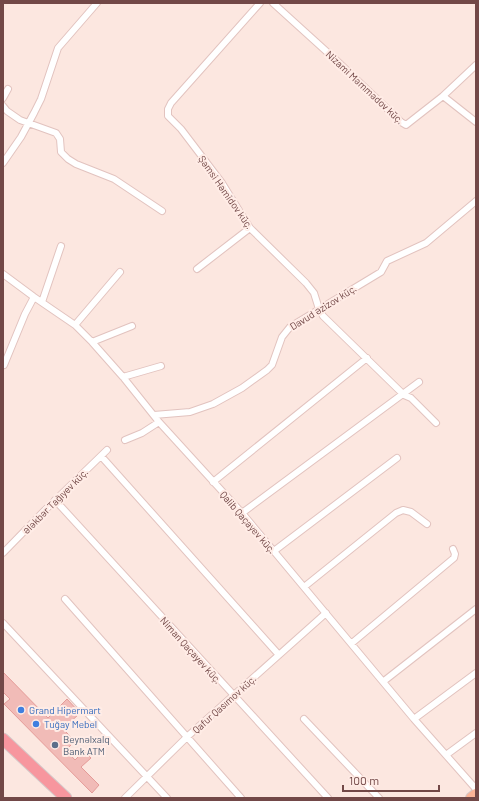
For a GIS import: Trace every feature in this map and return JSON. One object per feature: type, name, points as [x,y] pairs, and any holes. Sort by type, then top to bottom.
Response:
[{"type":"highway","points":[[3,739],[62,797]]},
{"type":"main road","points":[[471,798],[476,794]]},
{"type":"street","points":[[3,163],[29,123],[41,99],[58,48],[97,3]]},
{"type":"street","name":"Şəmsi Həmidov küç.","points":[[260,3],[171,104],[168,116],[181,130],[222,184],[250,228],[306,283],[314,293],[323,316],[404,395],[411,398],[436,423]]},
{"type":"street","name":"Nizami Məmmədov küç.","points":[[273,3],[337,60],[401,122],[406,125],[443,96],[476,66]]},
{"type":"street","points":[[3,98],[8,89]]},
{"type":"street","points":[[443,96],[476,122]]},
{"type":"street","points":[[3,106],[7,111],[20,120],[56,133],[60,139],[62,152],[68,159],[76,164],[114,179],[162,211]]},
{"type":"street","name":"Davud Əzizov küç.","points":[[154,415],[190,412],[213,404],[242,388],[268,370],[272,365],[286,330],[300,320],[381,272],[387,261],[426,243],[476,201]]},
{"type":"street","points":[[197,269],[250,228]]},
{"type":"street","points":[[42,302],[61,246]]},
{"type":"street","points":[[75,325],[120,272]]},
{"type":"street","name":"Qalib Qaçayev küç.","points":[[3,274],[75,325],[92,342],[124,377],[159,422],[242,513],[414,719],[476,789]]},
{"type":"street","points":[[4,365],[24,314],[34,297]]},
{"type":"street","points":[[92,342],[132,326]]},
{"type":"street","points":[[213,482],[367,358]]},
{"type":"street","points":[[124,377],[161,366]]},
{"type":"street","points":[[242,513],[420,382]]},
{"type":"street","points":[[125,440],[142,433],[159,422]]},
{"type":"street","name":"Ələkbər Tağıyev küç.","points":[[3,553],[55,500],[108,450]]},
{"type":"street","points":[[101,456],[278,655]]},
{"type":"street","points":[[274,551],[396,458]]},
{"type":"street","name":"Niman Qaçayev küç.","points":[[55,500],[328,798]]},
{"type":"street","points":[[304,587],[396,513],[403,510],[411,512],[427,524]]},
{"type":"street","points":[[352,643],[454,558],[455,554],[453,548]]},
{"type":"street","points":[[65,599],[188,736],[241,798]]},
{"type":"street","points":[[384,682],[476,610]]},
{"type":"street","name":"Qafur Qasımov küç.","points":[[124,798],[146,775],[188,736],[326,613]]},
{"type":"street","points":[[3,623],[167,798]]},
{"type":"street","points":[[414,719],[476,673]]},
{"type":"street","points":[[304,719],[379,798]]},
{"type":"street","points":[[446,755],[476,733]]},
{"type":"building","points":[[3,672],[48,718],[67,699],[80,713],[63,729],[75,741],[66,750],[75,760],[84,751],[91,758],[81,767],[99,785],[92,793],[4,704],[10,699],[3,692]]},
{"type":"place","name":"Grand Hipermart","points":[[21,710]]},
{"type":"place","name":"Tuğay Mebel","points":[[36,724]]},
{"type":"place","name":"Beynəlxalq Bank ATM","points":[[55,745]]}]
